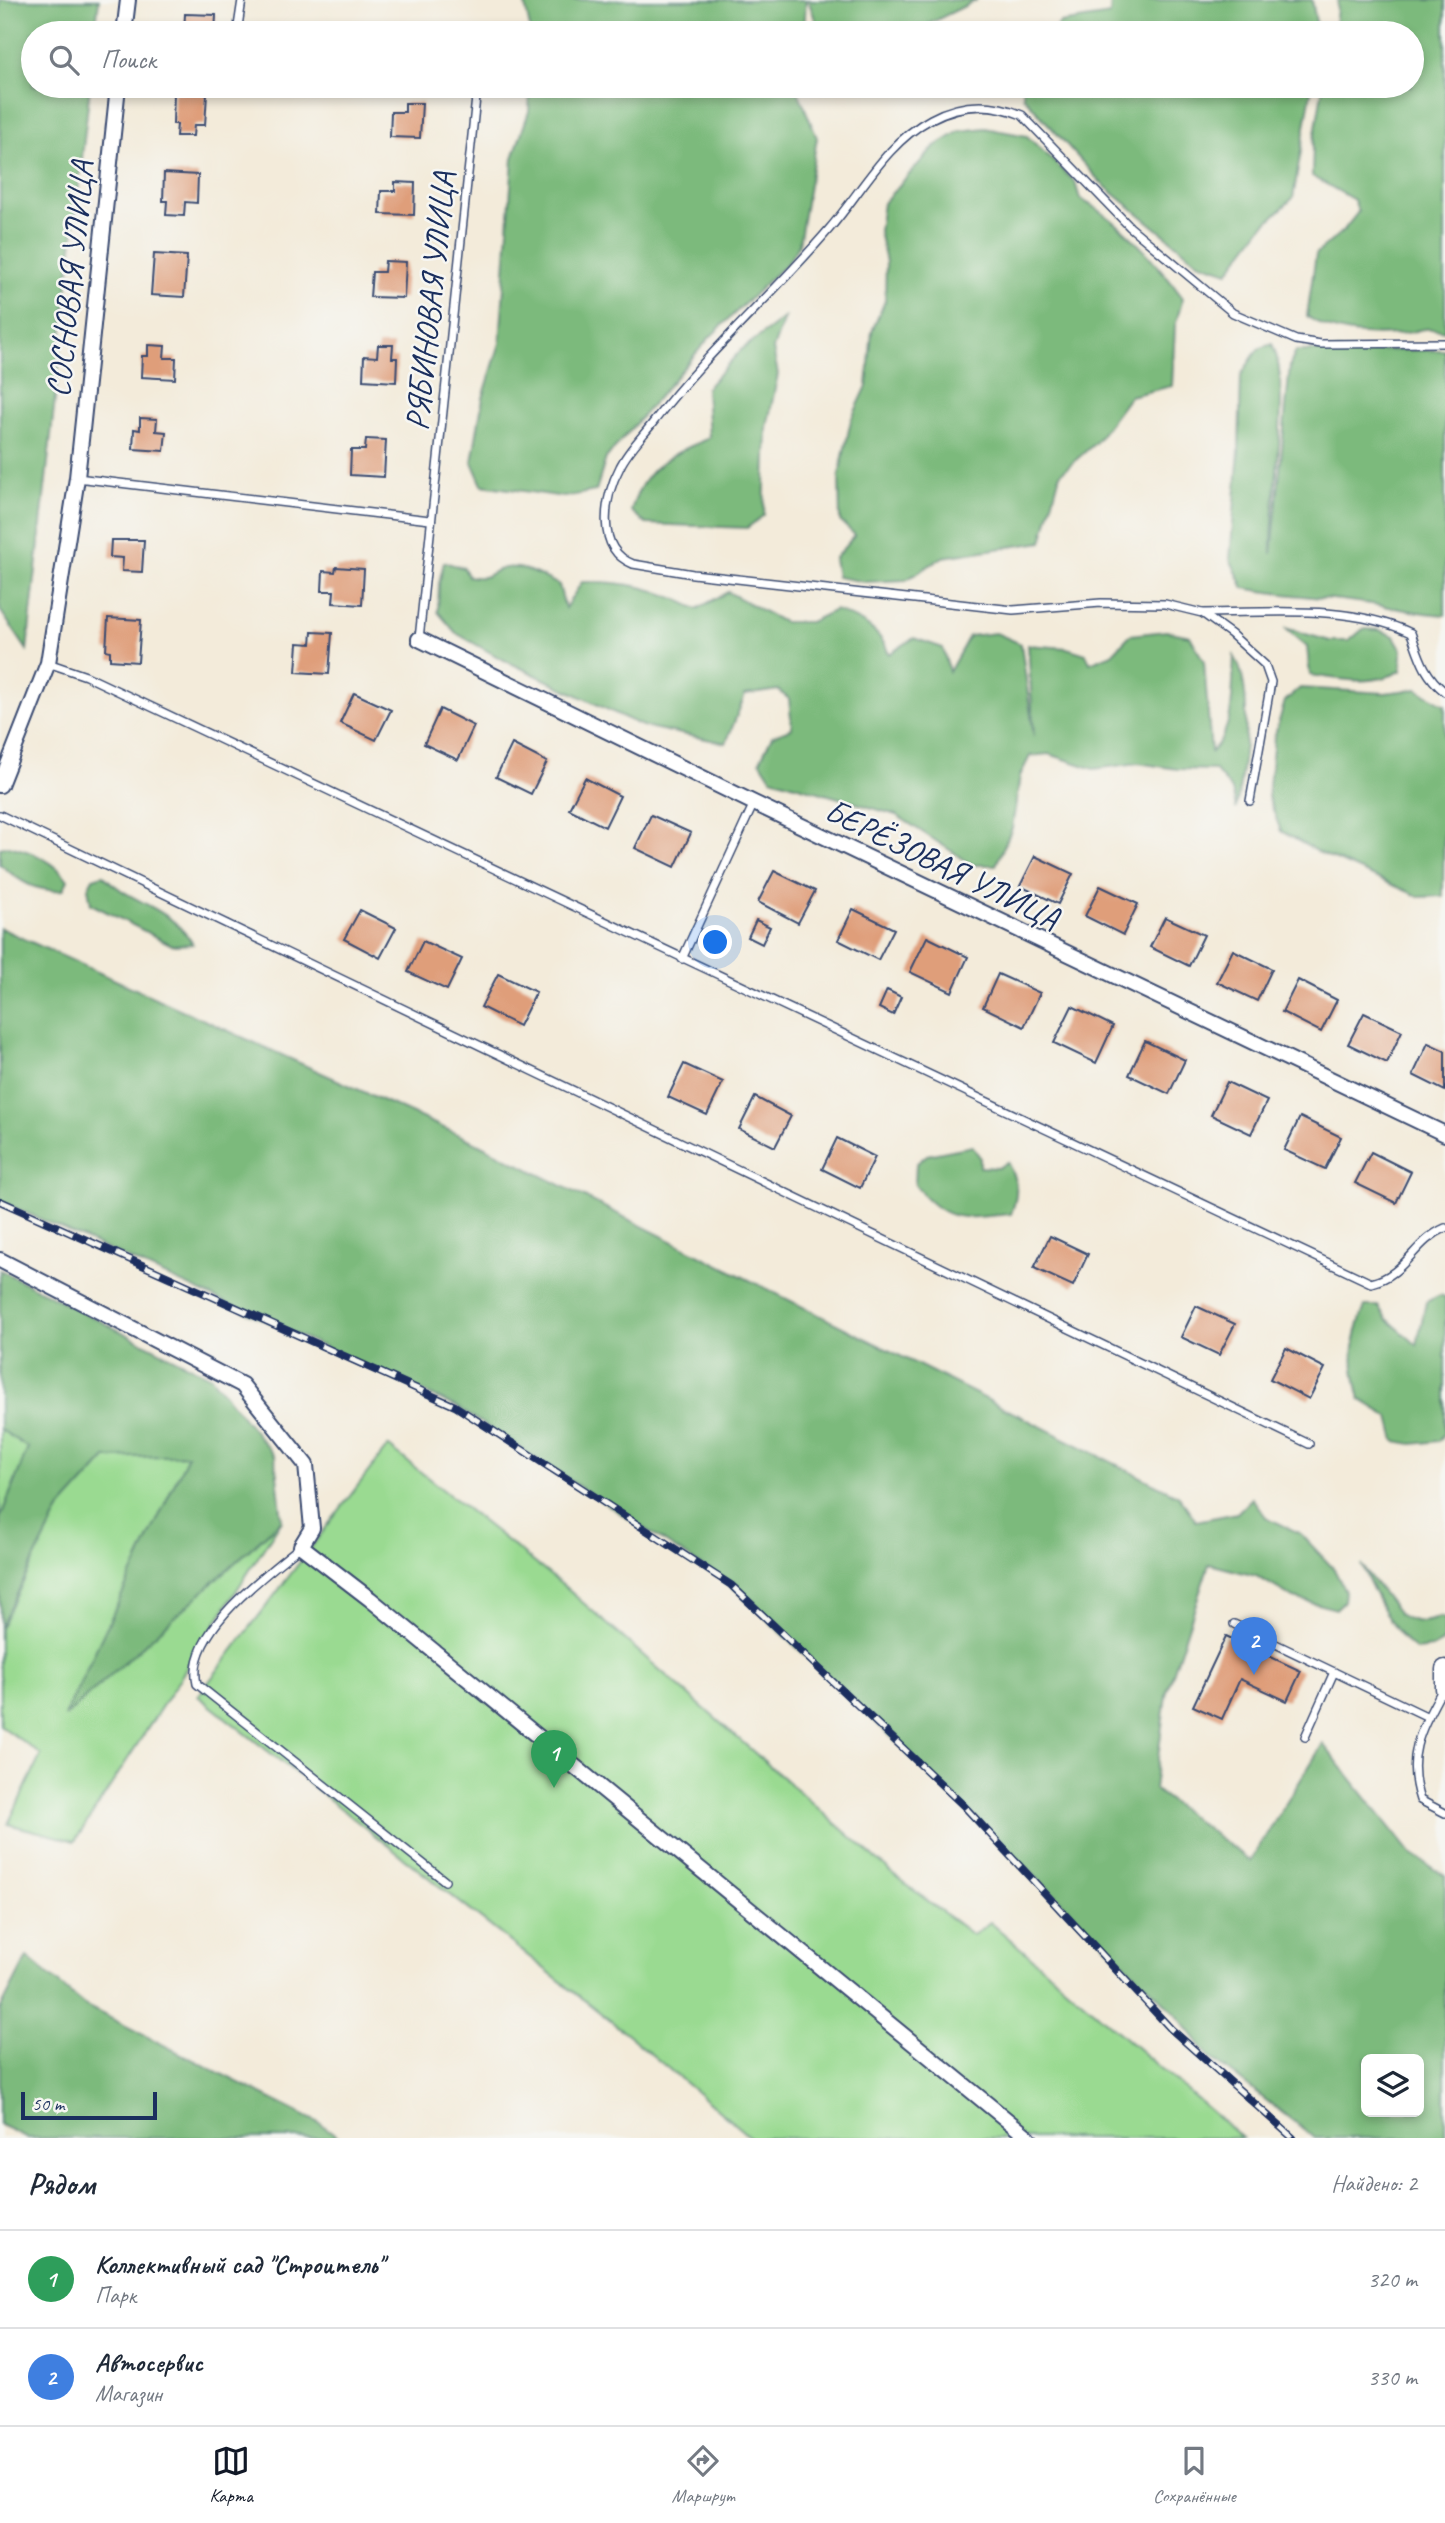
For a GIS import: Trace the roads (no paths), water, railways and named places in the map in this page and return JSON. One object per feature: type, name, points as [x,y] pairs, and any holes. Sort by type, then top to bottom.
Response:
[{"type":"street","points":[[125,21],[128,0]]},
{"type":"street","name":"СОСНОВАЯ УЛИЦА","points":[[0,785],[48,663],[77,478],[117,98]]},
{"type":"street","name":"БЕРЁЗОВАЯ УЛИЦА","points":[[419,639],[754,803],[1445,1134]]},
{"type":"street","points":[[0,1260],[242,1385],[306,1465],[312,1528],[301,1546],[457,1670],[1029,2138]]},
{"type":"street","points":[[1444,1688],[1445,1669]]},
{"type":"lane","points":[[239,21],[242,0]]},
{"type":"lane","name":"РЯБИНОВАЯ УЛИЦА","points":[[419,639],[476,98]]},
{"type":"lane","points":[[1445,343],[1321,344],[1296,340],[1233,313],[1130,227],[1022,115],[1006,108],[977,105],[956,108],[909,133],[874,169],[830,228],[716,346],[670,400],[620,466],[611,490],[607,513],[611,549],[619,558],[633,564],[693,574],[1001,609],[1113,603],[1165,604],[1202,613],[1280,611],[1388,623],[1411,633],[1420,664],[1433,682],[1445,692]]},
{"type":"lane","points":[[77,478],[430,520]]},
{"type":"lane","points":[[1202,613],[1265,665],[1271,682],[1250,801]]},
{"type":"lane","points":[[48,663],[86,676],[1371,1283],[1388,1279],[1418,1246],[1445,1228]]},
{"type":"lane","points":[[682,959],[754,803]]},
{"type":"lane","points":[[0,815],[1309,1444]]},
{"type":"lane","points":[[301,1546],[252,1586],[202,1643],[194,1670],[197,1684],[445,1881]]},
{"type":"lane","points":[[1234,1624],[1428,1717]]},
{"type":"lane","points":[[1305,1737],[1335,1672]]},
{"type":"lane","points":[[1444,1688],[1414,1749],[1414,1780],[1420,1800],[1445,1814]]},
{"type":"railway","points":[[0,1201],[455,1406],[731,1585],[963,1805],[1171,2029],[1293,2138]]},
{"type":"place","name":"Автосервис","points":[[1254,1675]]},
{"type":"place","name":"Коллективный сад \"Строитель\"","points":[[554,1788]]}]
